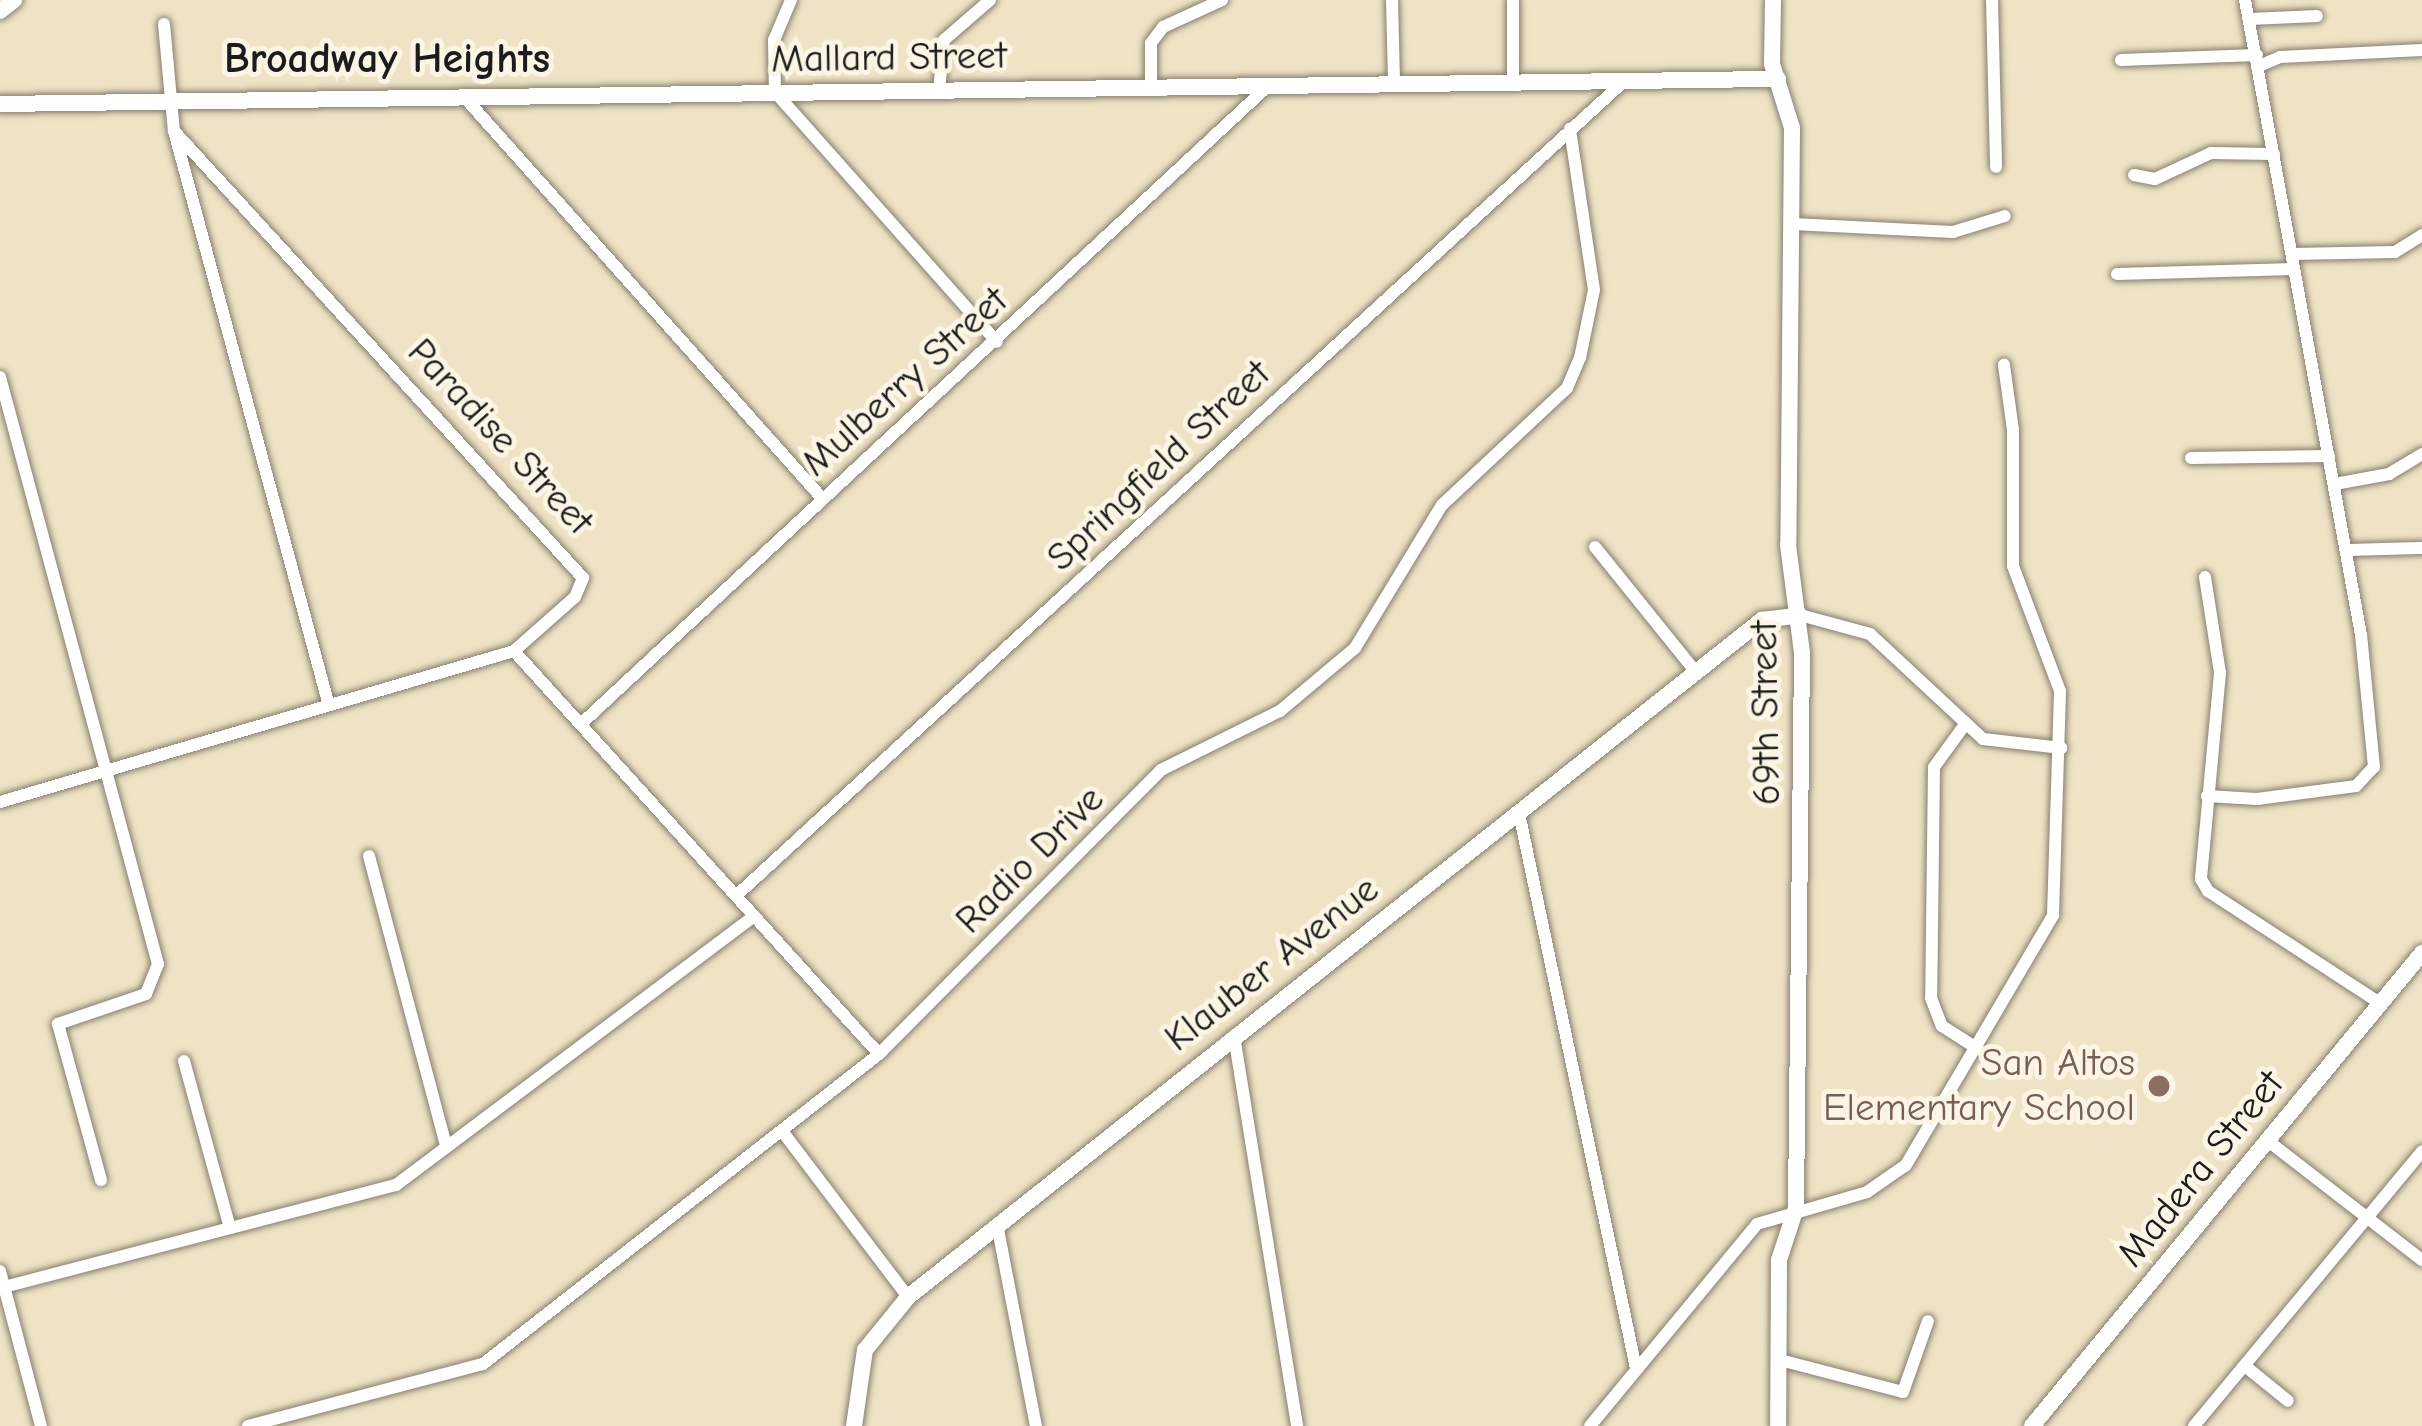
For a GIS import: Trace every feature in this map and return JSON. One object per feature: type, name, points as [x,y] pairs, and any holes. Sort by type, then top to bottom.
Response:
[{"type":"street","points":[[0,11],[14,0]]},
{"type":"street","points":[[790,0],[774,40],[775,92],[998,342]]},
{"type":"street","points":[[939,91],[944,40],[990,0]]},
{"type":"street","points":[[1151,87],[1151,43],[1162,27],[1222,0]]},
{"type":"street","points":[[1392,0],[1394,84]]},
{"type":"street","points":[[1513,0],[1513,85]]},
{"type":"street","name":"69th Street","points":[[1773,0],[1778,79],[1790,110],[1788,544],[1800,615],[1796,1208],[1779,1260],[1778,1426]]},
{"type":"street","points":[[1992,0],[1996,167]]},
{"type":"street","points":[[2207,796],[2257,799],[2367,783],[2375,730],[2246,0]]},
{"type":"street","points":[[2249,19],[2318,16]]},
{"type":"street","points":[[164,24],[174,131],[328,702]]},
{"type":"street","points":[[2121,60],[2258,60],[2422,50]]},
{"type":"street","name":"Mallard Street","points":[[0,104],[1778,79]]},
{"type":"street","name":"Springfield Street","points":[[738,894],[1622,84]]},
{"type":"street","name":"Mulberry Street","points":[[582,722],[821,496],[998,342],[1268,86]]},
{"type":"street","points":[[466,99],[821,496]]},
{"type":"street","name":"Radio Drive","points":[[248,1426],[483,1364],[879,1054],[1161,770],[1280,711],[1355,648],[1442,505],[1567,388],[1587,338],[1594,290],[1570,129]]},
{"type":"street","name":"Paradise Street","points":[[174,131],[577,564],[583,578],[574,597],[514,651]]},
{"type":"street","points":[[2134,175],[2155,179],[2211,153],[2274,154]]},
{"type":"street","points":[[1793,224],[1953,232],[2005,216]]},
{"type":"street","points":[[2292,254],[2395,252],[2422,235]]},
{"type":"street","points":[[2117,274],[2294,269]]},
{"type":"street","points":[[1590,1426],[1757,1224],[1796,1208],[1856,1196],[1897,1174],[1978,1048],[2056,906],[2061,748],[2054,661],[2013,566],[2004,365]]},
{"type":"street","points":[[0,377],[158,964],[146,994],[58,1024],[101,1180]]},
{"type":"street","points":[[2335,484],[2389,474],[2422,454]]},
{"type":"street","points":[[2191,458],[2329,456]]},
{"type":"street","points":[[1595,548],[1696,672]]},
{"type":"street","points":[[2346,550],[2422,548]]},
{"type":"street","points":[[2205,577],[2220,674],[2201,879],[2207,891],[2380,1003]]},
{"type":"street","points":[[1800,615],[1870,634],[1966,723],[1999,746],[2061,748]]},
{"type":"street","name":"Klauber Avenue","points":[[854,1426],[865,1350],[908,1297],[1762,620],[1800,615]]},
{"type":"street","points":[[0,802],[514,651],[879,1054]]},
{"type":"street","points":[[1966,723],[1934,767],[1931,998],[1942,1026],[1978,1048]]},
{"type":"street","points":[[1519,813],[1636,1368]]},
{"type":"street","points":[[369,856],[446,1146]]},
{"type":"street","points":[[4,1286],[396,1185],[754,916]]},
{"type":"street","name":"Madera Street","points":[[2032,1426],[2422,953]]},
{"type":"street","points":[[1234,1035],[1297,1426]]},
{"type":"street","points":[[184,1061],[230,1228]]},
{"type":"street","points":[[782,1131],[908,1297]]},
{"type":"street","points":[[2268,1141],[2363,1221],[2422,1260]]},
{"type":"street","points":[[2194,1426],[2422,1150]]},
{"type":"street","points":[[998,1224],[1036,1426]]},
{"type":"street","points":[[0,1270],[41,1426]]},
{"type":"street","points":[[1780,1360],[1903,1392],[1928,1321]]},
{"type":"street","points":[[2245,1366],[2288,1401]]},
{"type":"place","name":"San Altos Elementary School","points":[[2159,1086]]},
{"type":"district","name":"Broadway Heights","points":[[387,59]]}]
